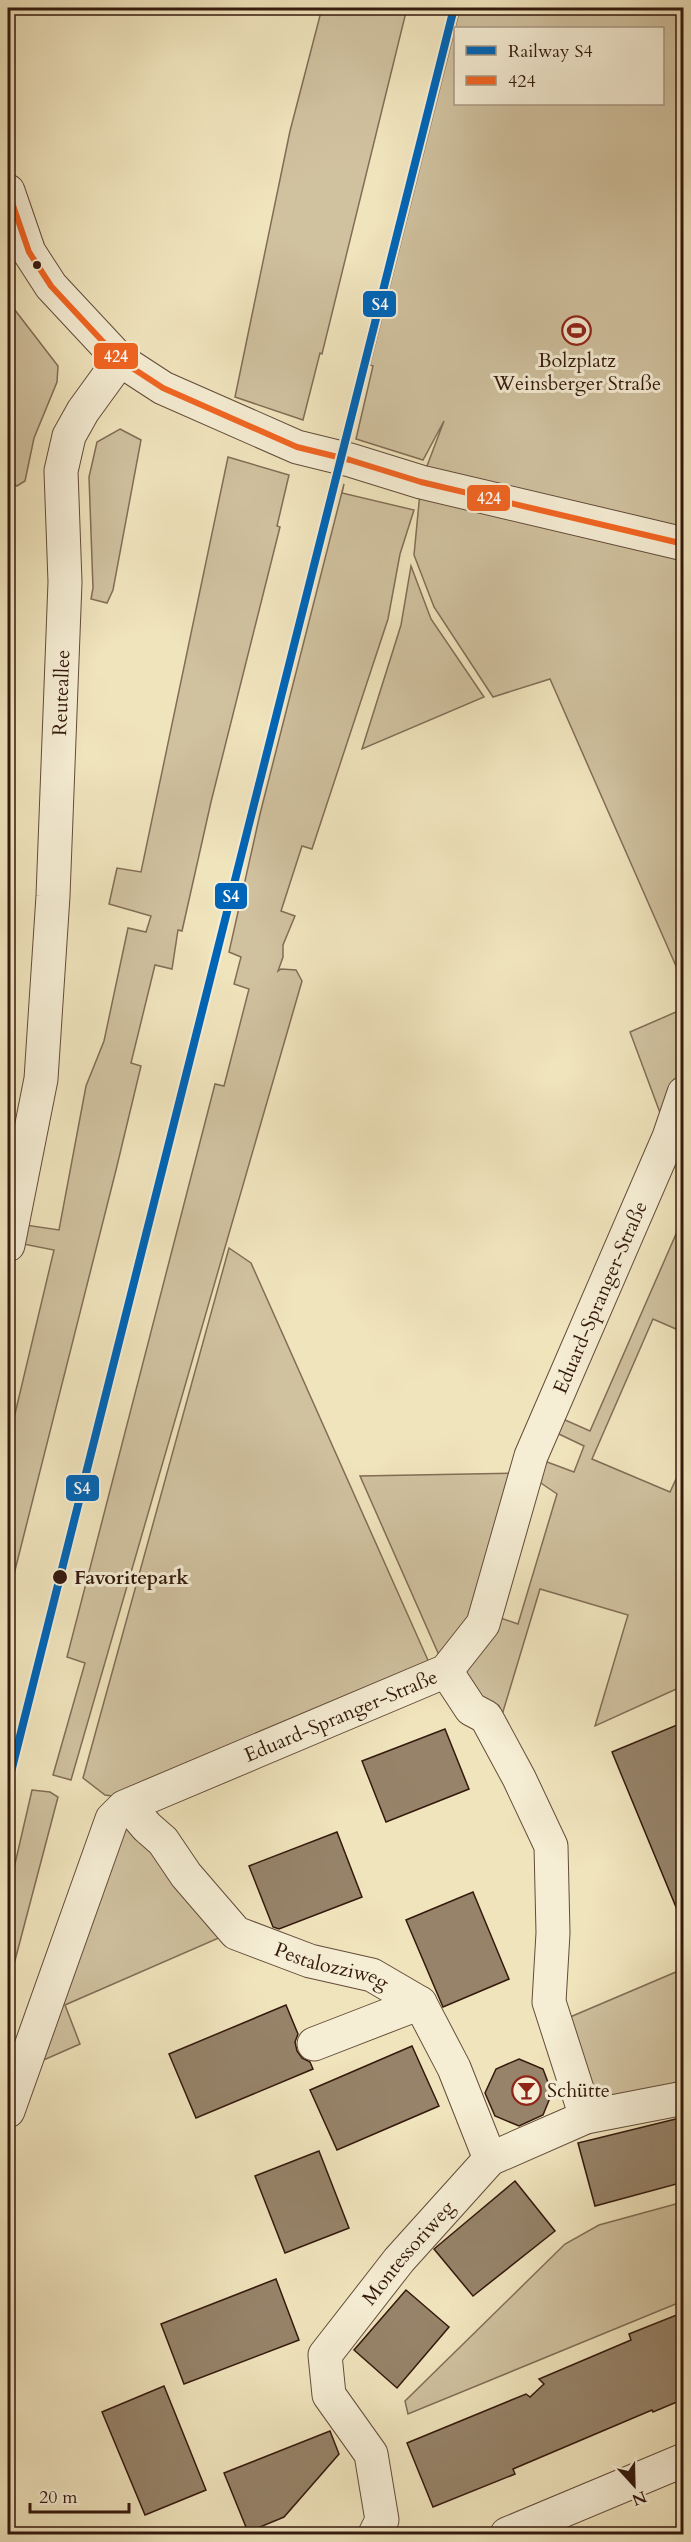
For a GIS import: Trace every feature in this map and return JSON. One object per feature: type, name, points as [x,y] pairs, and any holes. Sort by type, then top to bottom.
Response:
[{"type":"street","points":[[8,191],[29,252],[51,286],[120,360],[163,388],[297,447],[350,460],[421,482],[684,544]]},
{"type":"street","name":"Reuteallee","points":[[8,1245],[41,1079],[53,896],[65,582],[61,471],[69,436],[83,411],[120,360]]},
{"type":"street","name":"Eduard-Spranger-Straße","points":[[8,2111],[112,1819],[129,1806],[446,1671],[483,1624],[531,1456],[669,1137],[684,1093]]},
{"type":"street","points":[[446,1671],[471,1709],[486,1717],[519,1778],[551,1846],[553,1933],[549,2002],[586,2117]]},
{"type":"street","name":"Pestalozziweg","points":[[129,1806],[163,1841],[186,1875],[236,1933],[310,1961],[372,1975],[420,2003]]},
{"type":"street","points":[[315,2044],[420,2003],[454,2068],[490,2159]]},
{"type":"street","name":"Montessoriweg","points":[[375,2535],[382,2520],[371,2454],[329,2395],[325,2355],[399,2260],[490,2159],[586,2117],[684,2098]]},
{"type":"street","points":[[507,2535],[684,2460]]},
{"type":"shaded area","points":[[322,8],[407,8],[322,354],[320,353],[303,420],[235,397],[290,131]]},
{"type":"shaded area","points":[[460,8],[683,8],[683,982],[550,679],[493,697],[434,607],[414,555],[421,482],[444,421],[423,460],[356,439],[373,366],[370,365],[454,32],[454,105],[664,105],[664,27],[455,27]]},
{"type":"shaded area","points":[[8,301],[58,366],[57,382],[34,438],[25,481],[17,486],[8,479]]},
{"type":"shaded area","points":[[120,429],[141,440],[113,590],[107,603],[91,599],[93,588],[89,477],[97,442]]},
{"type":"shaded area","points":[[228,457],[289,475],[277,526],[280,527],[211,802],[182,931],[178,930],[172,969],[155,965],[131,1063],[141,1066],[8,1598],[8,1443],[54,1250],[8,1241],[12,1223],[59,1230],[86,1086],[104,1041],[128,928],[146,932],[151,916],[109,904],[117,868],[141,872]]},
{"type":"shaded area","points":[[344,484],[342,493],[414,510],[400,554],[388,619],[312,849],[302,846],[281,911],[295,916],[283,945],[283,957],[278,971],[281,969],[296,970],[302,981],[71,1780],[53,1775],[85,1663],[67,1657],[215,1084],[224,1086],[249,989],[234,984],[241,957],[229,952],[260,814]]},
{"type":"shaded area","points":[[411,566],[431,619],[484,697],[362,749],[401,625]]},
{"type":"shaded area","points":[[8,667],[13,923],[8,952]]},
{"type":"shaded area","points":[[683,998],[683,1158],[664,1149],[669,1137],[630,1032],[676,1012]]},
{"type":"shaded area","points":[[683,1218],[683,1332],[653,1319],[592,1459],[670,1492],[683,1464],[683,1686],[595,1726],[628,1615],[540,1589],[502,1715],[446,1671],[360,1476],[525,1473],[531,1456],[574,1472],[584,1446],[544,1427],[556,1416],[590,1431]],"holes":[[[526,1473],[557,1494],[518,1624],[486,1613]]]},
{"type":"shaded area","points":[[229,1248],[251,1263],[431,1667],[119,1797],[105,1795],[83,1778]]},
{"type":"shaded area","points":[[32,1790],[50,1792],[58,1797],[8,1987],[8,1894]]},
{"type":"shaded area","points":[[128,1827],[162,1862],[221,1937],[65,2005],[80,2044],[37,2063],[111,1841]]},
{"type":"shaded area","points":[[683,1969],[683,2098],[586,2117],[556,2023]]},
{"type":"shaded area","points":[[683,2202],[683,2301],[408,2414],[405,2401],[565,2244],[599,2225]]},
{"type":"building","points":[[684,1722],[684,1924],[683,1924],[612,1752]]},
{"type":"building","points":[[445,1729],[469,1789],[386,1822],[362,1761]]},
{"type":"building","points":[[337,1832],[362,1897],[279,1929],[273,1927],[249,1866]]},
{"type":"building","points":[[473,1892],[509,1979],[443,2007],[406,1920]]},
{"type":"building","points":[[286,2005],[298,2034],[295,2042],[297,2051],[302,2058],[310,2062],[313,2069],[196,2118],[169,2054]]},
{"type":"building","points":[[412,2046],[439,2106],[337,2150],[310,2090]]},
{"type":"building","points":[[519,2059],[543,2069],[552,2093],[543,2115],[519,2126],[495,2116],[485,2093],[496,2069]]},
{"type":"building","points":[[684,2117],[684,2182],[595,2206],[578,2143]]},
{"type":"building","points":[[319,2151],[349,2228],[285,2253],[255,2176]]},
{"type":"building","points":[[515,2181],[555,2231],[473,2296],[434,2249]]},
{"type":"building","points":[[276,2279],[299,2340],[184,2384],[161,2324]]},
{"type":"building","points":[[406,2290],[449,2327],[397,2388],[354,2350]]},
{"type":"building","points":[[684,2312],[684,2399],[653,2412],[652,2410],[513,2469],[515,2474],[433,2507],[407,2443],[526,2394],[530,2397],[544,2384],[539,2379],[631,2340],[629,2334]]},
{"type":"building","points":[[164,2386],[206,2490],[145,2515],[102,2412]]},
{"type":"building","points":[[330,2431],[339,2454],[284,2517],[248,2532],[224,2473]]},
{"type":"rail line","name":"S4","points":[[8,1784],[454,8]]},
{"type":"transit line","name":"424","points":[[8,191],[29,252],[51,286],[120,360],[163,388],[297,447],[350,460],[421,482],[684,544]]},
{"type":"place","name":"Bolzplatz Weinsberger Straße","points":[[577,330]]},
{"type":"place","name":"Favoritepark","points":[[60,1577]]},
{"type":"place","name":"Schütte","points":[[526,2090]]}]
